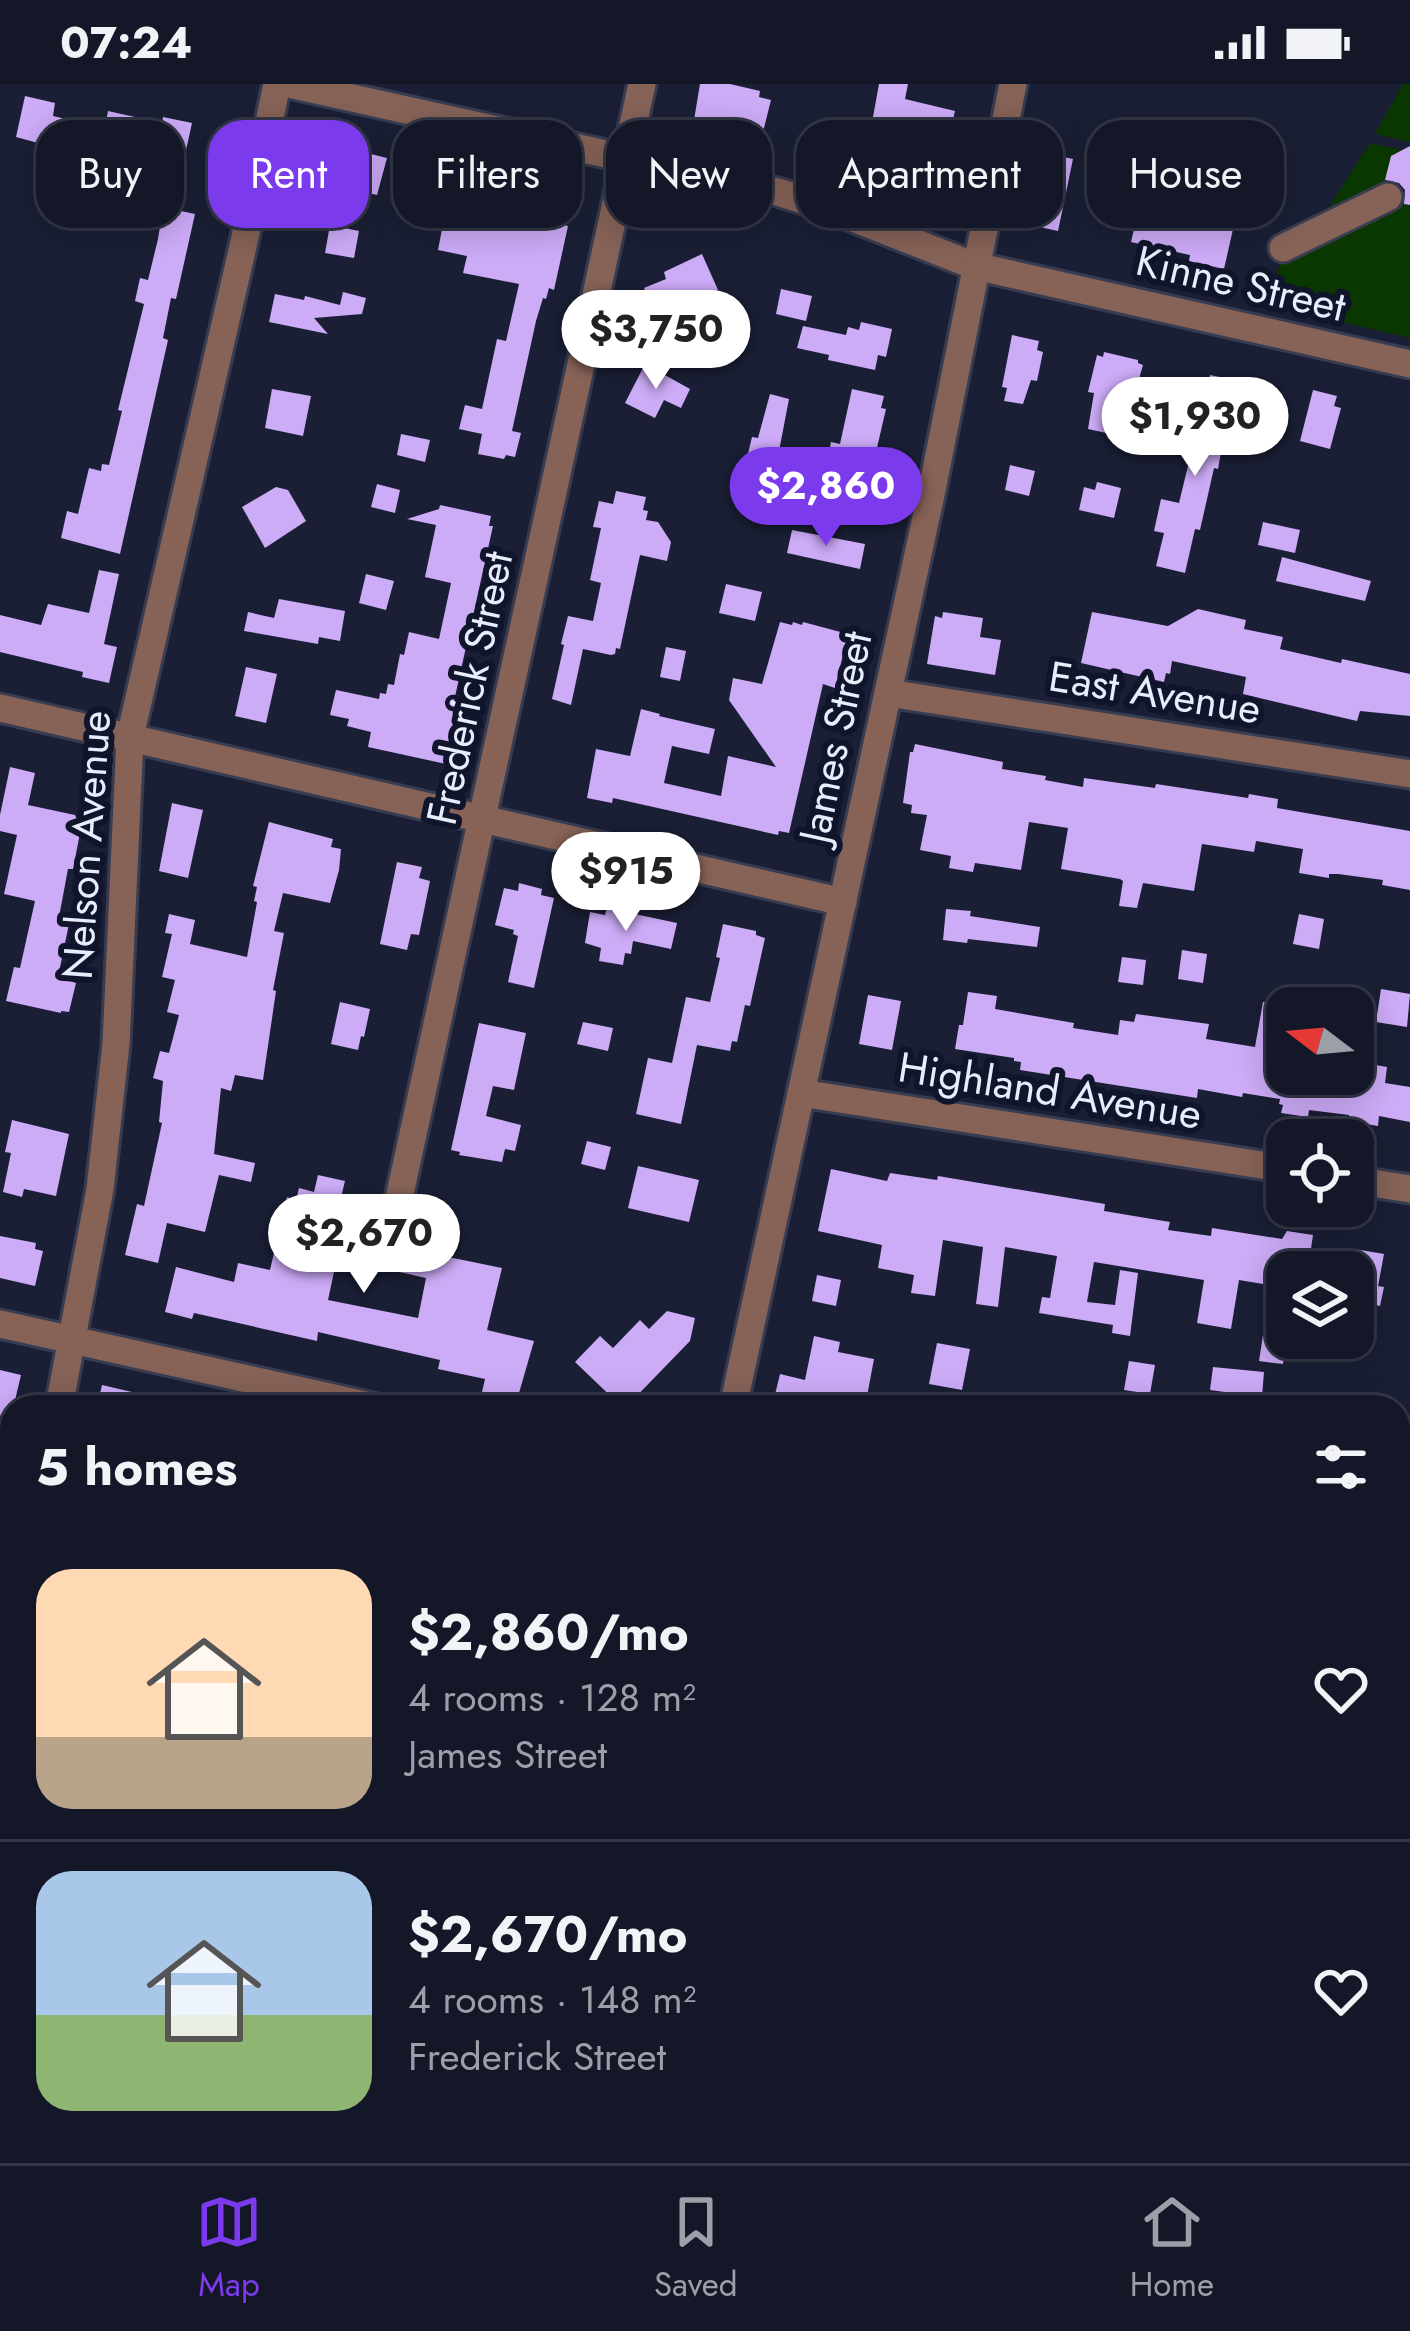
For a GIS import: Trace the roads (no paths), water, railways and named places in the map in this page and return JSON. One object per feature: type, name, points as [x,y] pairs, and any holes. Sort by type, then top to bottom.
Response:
[{"type":"street","name":"Nelson Avenue","points":[[62,1395],[100,1189],[116,1044],[130,737],[277,84]]},
{"type":"street","name":"Kinne Street","points":[[289,84],[411,97],[606,153]]},
{"type":"street","name":"Frederick Street","points":[[634,120],[642,84]]},
{"type":"street","name":"James Street","points":[[736,1395],[932,490],[1013,84]]},
{"type":"street","name":"Kinne Street","points":[[772,191],[976,266],[1410,364]]},
{"type":"street","points":[[1283,248],[1388,197]]},
{"type":"street","name":"Frederick Street","points":[[391,1235],[610,228]]},
{"type":"street","name":"East Avenue","points":[[888,693],[1410,774]]},
{"type":"street","points":[[0,708],[843,902]]},
{"type":"street","name":"Highland Avenue","points":[[801,1093],[1266,1166]]},
{"type":"street","points":[[1374,1183],[1410,1189]]},
{"type":"street","points":[[0,1324],[320,1395]]}]
